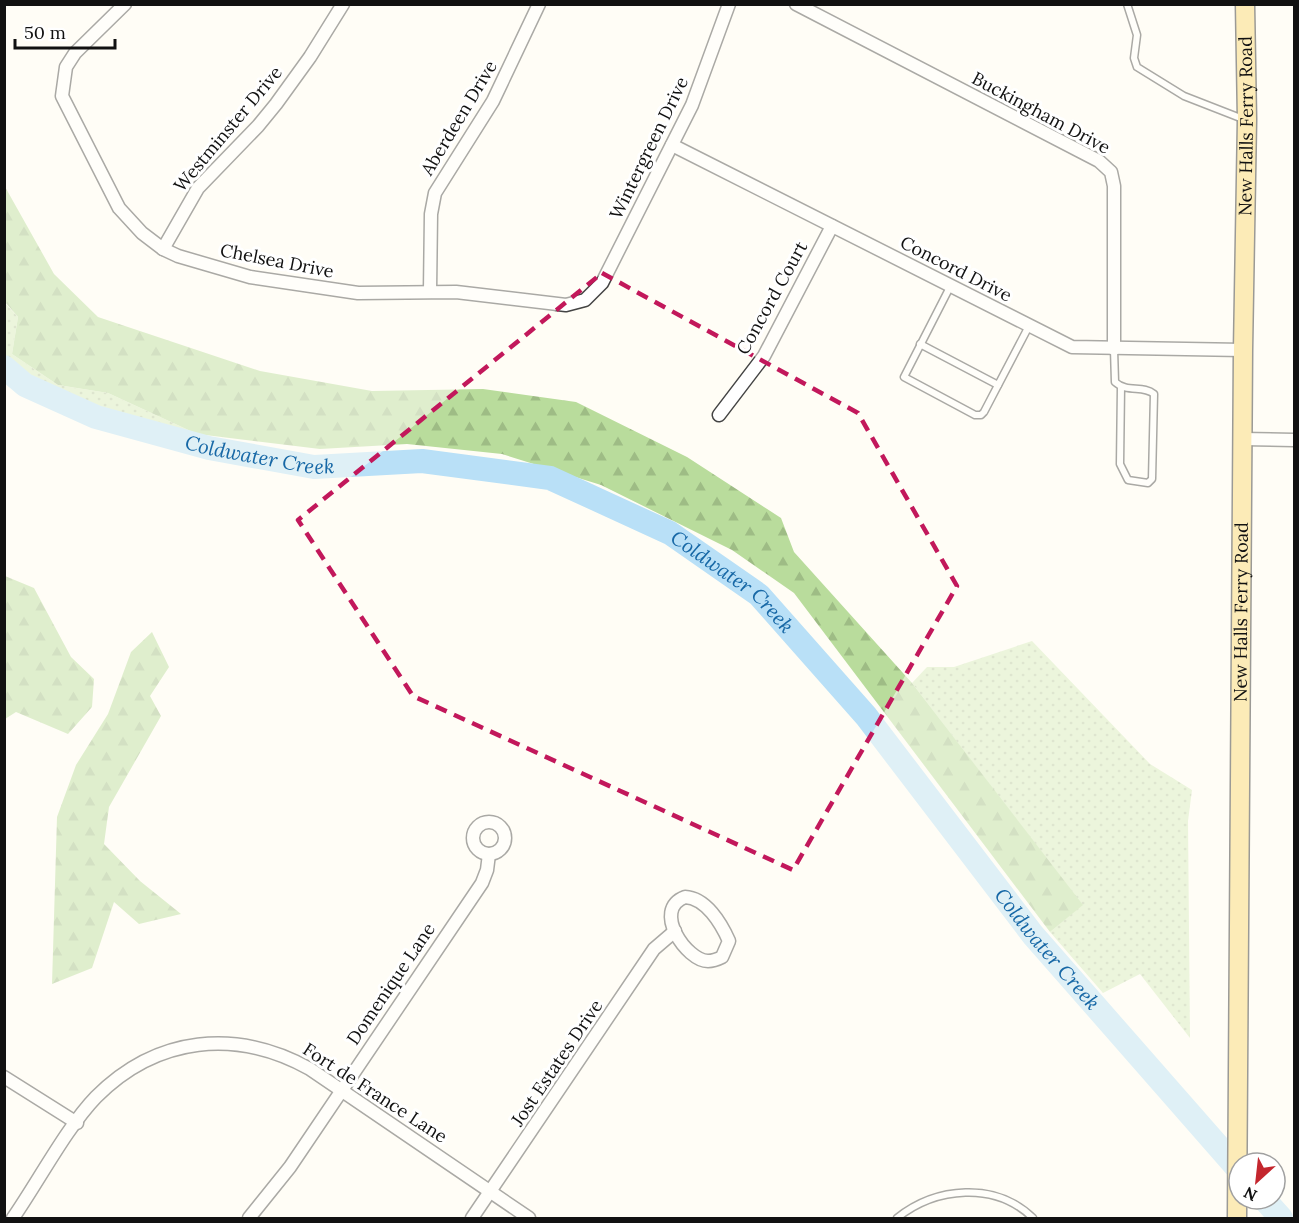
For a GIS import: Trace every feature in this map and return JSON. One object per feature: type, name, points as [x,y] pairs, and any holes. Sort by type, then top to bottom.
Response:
[{"type":"main road","name":"New Halls Ferry Road","points":[[1237,1218],[1242,439],[1247,120],[1245,4]]},
{"type":"street","name":"Chelsea Drive","points":[[125,4],[75,53],[66,67],[62,82],[62,96],[119,208],[142,233],[163,249],[177,256],[250,277],[335,291],[385,293],[430,291],[486,294],[566,305],[585,300]]},
{"type":"street","name":"Westminster Drive","points":[[163,249],[198,188],[276,104],[310,57],[343,4]]},
{"type":"street","name":"Aberdeen Drive","points":[[430,291],[431,214],[435,193],[493,101],[539,4]]},
{"type":"street","name":"Wintergreen Drive","points":[[585,300],[602,283],[696,96],[729,4]]},
{"type":"street","name":"Buckingham Drive","points":[[796,4],[1099,161],[1111,172],[1114,186],[1114,349]]},
{"type":"street","name":"Concord Drive","points":[[672,145],[1072,347],[1243,350]]},
{"type":"street","name":"Concord Court","points":[[719,415],[764,356],[832,225]]},
{"type":"street","points":[[1242,439],[1294,440]]},
{"type":"street","name":"Domenique Lane","points":[[249,1218],[290,1167],[482,883],[487,870],[489,854]]},
{"type":"street","points":[[685,897],[696,898],[703,903],[729,941],[722,957],[707,961],[696,956],[675,931],[670,919],[670,911],[677,900],[685,897]]},
{"type":"street","name":"Jost Estates Drive","points":[[472,1218],[654,949],[675,931]]},
{"type":"street","name":"Fort de France Lane","points":[[13,1218],[95,1098],[136,1065],[185,1046],[214,1042],[268,1051],[300,1063],[529,1218]]},
{"type":"street","points":[[4,1077],[77,1123]]},
{"type":"lane","points":[[1127,4],[1137,35],[1134,58],[1137,67],[1184,96],[1247,120]]},
{"type":"lane","points":[[950,286],[904,373],[907,379],[978,416],[984,412],[1029,326]]},
{"type":"lane","points":[[920,344],[998,385]]},
{"type":"lane","points":[[1114,349],[1114,378],[1121,387],[1119,460],[1125,478],[1131,482],[1148,483],[1152,479],[1155,397],[1150,391],[1121,387]]},
{"type":"lane","points":[[897,1218],[914,1205],[929,1198],[962,1192],[996,1198],[1033,1218]]},
{"type":"highlighted area","points":[[602,273],[858,413],[957,586],[793,870],[413,696],[298,520]]},
{"type":"green space","points":[[4,185],[54,274],[98,317],[260,371],[372,391],[483,389],[576,402],[687,457],[781,518],[794,552],[912,683],[1083,905],[1050,932],[794,593],[732,550],[601,485],[502,454],[407,444],[320,449],[197,434],[108,393],[58,385],[12,354],[18,317],[5,302]]},
{"type":"green space","points":[[4,302],[18,317],[12,354],[58,385],[108,393],[197,434],[94,412],[45,392],[23,378],[5,362]]},
{"type":"green space","points":[[5,576],[34,588],[71,657],[94,679],[92,707],[68,734],[16,712],[5,719]]},
{"type":"green space","points":[[152,632],[169,667],[150,696],[161,716],[109,807],[104,844],[140,881],[181,914],[139,924],[114,902],[92,968],[52,984],[57,817],[76,765],[108,714],[131,652]]},
{"type":"green space","points":[[1032,641],[1150,764],[1192,790],[1188,821],[1190,1038],[1140,974],[1103,993],[1050,932],[1082,905],[912,683],[927,667],[954,667]]},
{"type":"waterway","name":"Coldwater Creek","points":[[4,367],[25,385],[96,417],[209,448],[314,467],[422,461],[550,478],[670,533],[759,595],[866,716],[1033,935],[1227,1156]]},
{"type":"waterway","name":"Coldwater Creek","points":[[1275,1211],[1281,1218]]}]
